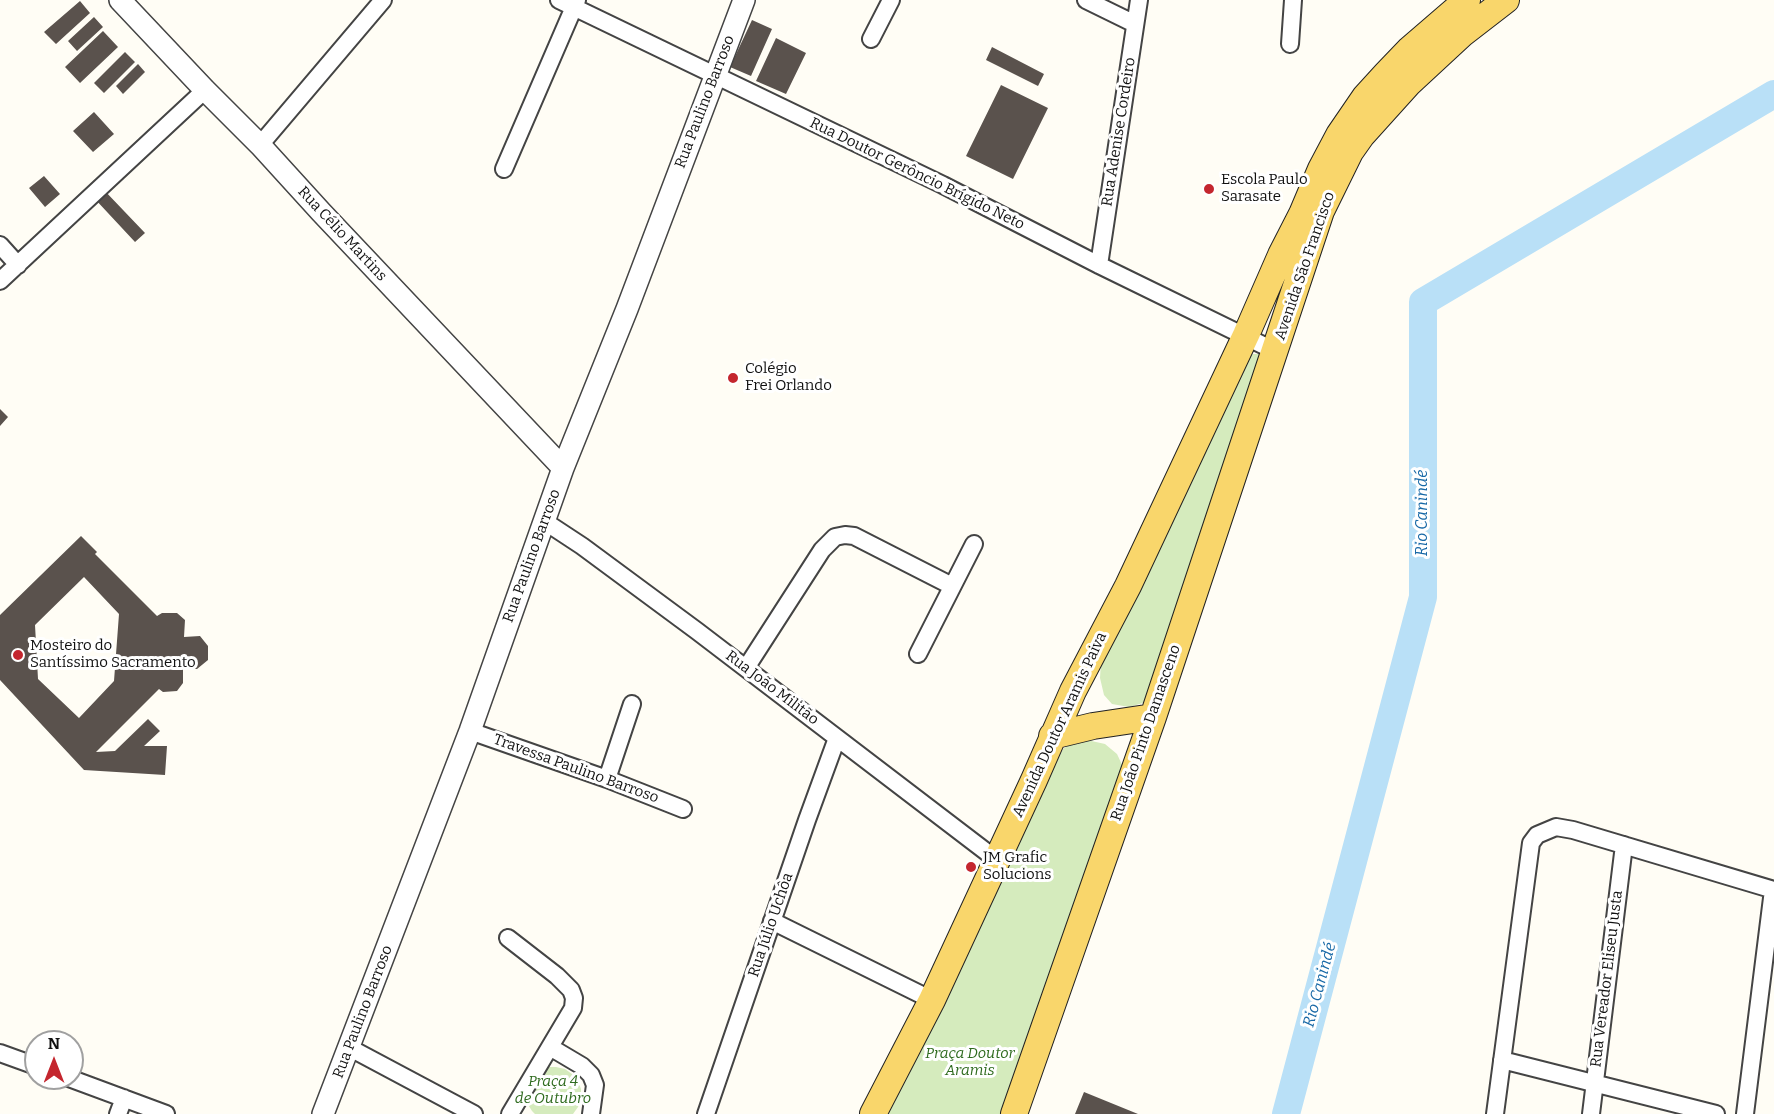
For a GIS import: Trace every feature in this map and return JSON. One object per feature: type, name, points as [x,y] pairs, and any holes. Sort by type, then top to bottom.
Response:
[{"type":"main road","name":"Avenida São Francisco","points":[[1246,335],[1322,169],[1352,114],[1410,49],[1467,0]]},
{"type":"main road","name":"Avenida São Francisco","points":[[1275,351],[1321,211],[1350,152],[1362,135],[1408,84],[1462,34],[1506,0]]},
{"type":"main road","name":"Avenida Doutor Aramis Paiva","points":[[873,1114],[932,1000],[1034,780],[1052,736],[1128,586],[1246,335]]},
{"type":"main road","name":"Rua João Pinto Damasceno","points":[[1014,1114],[1153,717],[1275,351]]},
{"type":"main road","points":[[1052,736],[1093,726],[1153,717]]},
{"type":"street","name":"Rua Célio Martins","points":[[120,0],[260,145],[563,468]]},
{"type":"street","points":[[260,145],[383,0]]},
{"type":"street","name":"Rua Paulino Barroso","points":[[323,1114],[470,730],[563,468],[627,309],[744,0]]},
{"type":"street","points":[[871,39],[891,0]]},
{"type":"street","points":[[1086,0],[1135,24]]},
{"type":"street","name":"Rua Adenise Cordeiro","points":[[1099,265],[1139,0]]},
{"type":"street","points":[[1290,44],[1293,0]]},
{"type":"street","points":[[504,169],[570,3]]},
{"type":"street","name":"Rua Doutor Gerôncio Brígido Neto","points":[[570,3],[715,77],[943,185],[1275,351]]},
{"type":"street","points":[[0,280],[205,90]]},
{"type":"street","points":[[0,245],[18,265]]},
{"type":"street","name":"Rua João Militão","points":[[544,522],[582,546],[746,668],[997,860]]},
{"type":"street","points":[[746,668],[822,550],[835,537],[854,536],[952,586]]},
{"type":"street","points":[[918,654],[974,544]]},
{"type":"street","points":[[607,779],[632,704]]},
{"type":"street","name":"Travessa Paulino Barroso","points":[[470,730],[683,809]]},
{"type":"street","name":"Rua Júlio Uchôa","points":[[706,1114],[837,738]]},
{"type":"street","points":[[1495,1114],[1531,843],[1537,835],[1556,827],[1573,830],[1774,890],[1744,1114]]},
{"type":"street","name":"Rua Vereador Eliseu Justa","points":[[1591,1114],[1624,845]]},
{"type":"street","points":[[772,921],[932,1000]]},
{"type":"street","points":[[508,939],[557,976],[571,990],[574,998],[573,1008],[510,1114]]},
{"type":"street","points":[[550,1047],[582,1066],[591,1075],[595,1084],[591,1114]]},
{"type":"street","points":[[350,1048],[474,1114]]},
{"type":"street","points":[[0,1053],[24,1062]]},
{"type":"street","points":[[1502,1060],[1716,1114]]},
{"type":"street","points":[[84,1083],[166,1114]]},
{"type":"street","points":[[118,1114],[124,1098]]},
{"type":"green space","points":[[1253,354],[1260,354],[1262,363],[1152,693],[1143,703],[1129,707],[1112,704],[1104,695],[1100,678],[1101,662],[1247,359]]},
{"type":"green space","name":"Praça Doutor Aramis","points":[[1087,740],[1105,744],[1117,754],[1124,769],[1006,1114],[888,1114],[1063,749],[1075,741]]},
{"type":"green space","name":"Praça 4 de Outubro","points":[[547,1067],[565,1069],[578,1081],[581,1098],[573,1114],[535,1114],[527,1103],[526,1094]]},
{"type":"building","points":[[80,1],[90,13],[56,44],[44,32]]},
{"type":"building","points":[[94,17],[103,27],[77,51],[68,41]]},
{"type":"building","points":[[752,20],[772,29],[751,76],[730,67]]},
{"type":"building","points":[[103,31],[118,47],[80,83],[65,67]]},
{"type":"building","points":[[776,38],[806,53],[786,94],[756,81]]},
{"type":"building","points":[[992,47],[1044,74],[1038,86],[986,60]]},
{"type":"building","points":[[125,52],[135,62],[104,93],[94,83]]},
{"type":"building","points":[[138,64],[145,72],[123,94],[116,86]]},
{"type":"building","points":[[1001,85],[1048,108],[1013,179],[966,156]]},
{"type":"building","points":[[94,112],[114,134],[93,152],[73,131]]},
{"type":"building","points":[[44,176],[60,194],[45,207],[29,188]]},
{"type":"building","points":[[103,189],[145,233],[135,242],[94,198]]},
{"type":"building","points":[[0,409],[8,417],[0,426]]},
{"type":"building","name":"Mosteiro do Santíssimo Sacramento","points":[[81,536],[97,552],[95,554],[157,616],[162,613],[177,613],[185,620],[184,637],[200,636],[208,646],[208,660],[197,669],[183,669],[183,683],[177,691],[163,692],[159,689],[96,752],[115,751],[148,719],[160,731],[144,746],[167,746],[165,775],[84,770],[0,680],[0,615]],"holes":[[[84,577],[119,614],[114,681],[79,718],[38,679],[35,625]]]},
{"type":"building","points":[[1084,1092],[1138,1114],[1075,1114]]},
{"type":"waterway","name":"Rio Canindé","points":[[1286,1114],[1423,597],[1423,302],[1774,94]]},
{"type":"place","name":"Escola Paulo Sarasate","points":[[1209,189]]},
{"type":"place","name":"Colégio Frei Orlando","points":[[733,378]]},
{"type":"place","name":"Mosteiro do Santíssimo Sacramento","points":[[18,655]]},
{"type":"place","name":"JM Grafic Solucions","points":[[971,867]]}]
